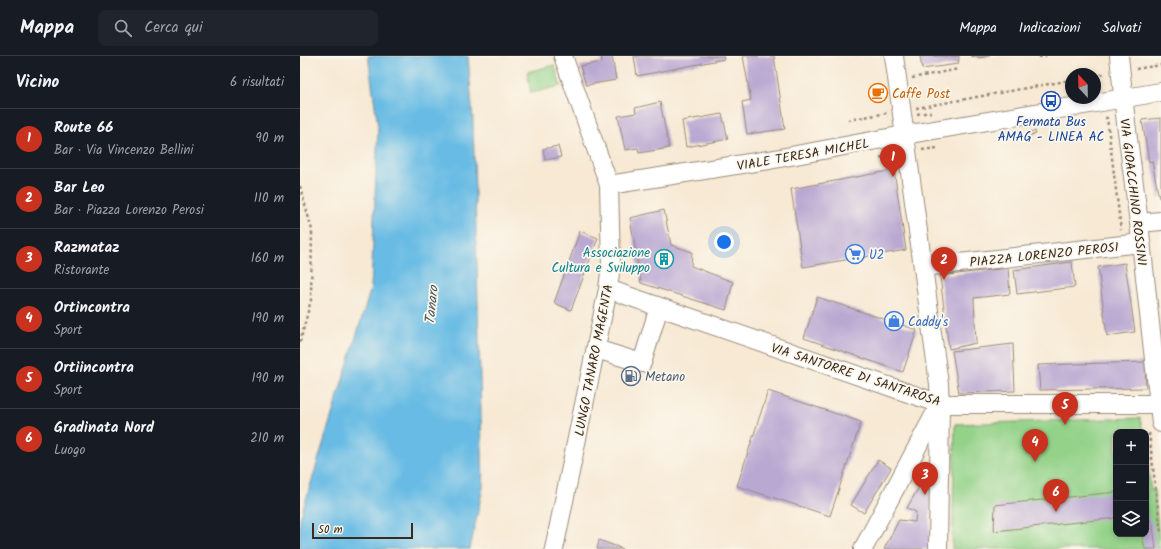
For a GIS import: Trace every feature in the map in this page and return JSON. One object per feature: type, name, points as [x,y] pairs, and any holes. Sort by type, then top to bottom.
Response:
[{"type":"street","name":"LUNGO TANARO MAGENTA","points":[[554,549],[596,349],[608,289],[611,265],[610,185],[563,56]]},
{"type":"street","points":[[894,56],[938,374],[940,404],[938,549]]},
{"type":"street","name":"VIA GIOACCHINO ROSSINI","points":[[1119,56],[1160,404],[1155,426]]},
{"type":"street","name":"VIALE TERESA MICHEL","points":[[610,185],[769,160],[904,135],[1161,92]]},
{"type":"street","points":[[1139,223],[1161,221]]},
{"type":"street","name":"PIAZZA LORENZO PEROSI","points":[[923,268],[1141,243]]},
{"type":"street","name":"VIA SANTORRE DI SANTAROSA","points":[[608,289],[940,404],[1160,404]]},
{"type":"street","points":[[596,349],[642,363],[659,307]]},
{"type":"street","points":[[863,549],[940,404]]},
{"type":"path","points":[[1039,57],[1046,56]]},
{"type":"path","points":[[897,80],[959,69]]},
{"type":"path","points":[[848,120],[1065,81]]},
{"type":"path","points":[[1100,119],[1107,118],[1121,231]]},
{"type":"path","points":[[300,186],[312,230],[311,300],[300,342]]},
{"type":"path","points":[[1155,426],[1161,534]]},
{"type":"green space","points":[[554,65],[561,86],[531,93],[527,72]]},
{"type":"green space","points":[[1140,418],[1142,429],[1113,429],[1113,537],[1149,537],[1149,475],[1151,490],[1154,490],[1160,549],[952,549],[955,424]]},
{"type":"water","name":"Tanaro","points":[[368,56],[468,56],[473,120],[483,487],[470,549],[300,549],[300,519],[371,288],[378,127]]},
{"type":"building","points":[[601,56],[612,56],[616,80],[586,85],[580,66],[602,62]]},
{"type":"building","points":[[634,56],[723,56],[724,59],[637,76]]},
{"type":"building","points":[[743,56],[774,56],[785,129],[747,134],[742,102],[751,100]]},
{"type":"building","points":[[920,56],[959,56],[958,64],[922,69]]},
{"type":"building","points":[[971,56],[990,56],[979,58]]},
{"type":"building","name":"Caffe Post","points":[[876,87],[880,87],[884,93],[880,99],[876,99],[872,95],[872,91]]},
{"type":"building","points":[[660,102],[669,148],[639,153],[638,148],[625,150],[618,116],[636,113],[635,108]]},
{"type":"building","points":[[722,114],[728,139],[686,147],[682,121]]},
{"type":"building","points":[[1161,118],[1161,198],[1159,198],[1152,161],[1149,162],[1142,120]]},
{"type":"building","points":[[1035,131],[1036,134],[1030,135],[1029,132]]},
{"type":"building","points":[[558,146],[561,157],[545,160],[543,149]]},
{"type":"building","points":[[894,170],[906,250],[803,267],[791,189]]},
{"type":"building","name":"Associazione Cultura e Sviluppo","points":[[664,210],[671,245],[692,252],[691,266],[733,282],[726,310],[641,283],[630,218]]},
{"type":"building","points":[[580,231],[598,238],[571,310],[554,303]]},
{"type":"building","points":[[1072,262],[1075,287],[1017,294],[1014,270]]},
{"type":"building","points":[[1125,263],[1135,332],[1107,336],[1098,267]]},
{"type":"building","points":[[1008,268],[1010,294],[974,298],[976,343],[949,349],[940,276]]},
{"type":"building","points":[[817,297],[917,330],[903,372],[804,338]]},
{"type":"building","points":[[1013,344],[1015,391],[959,393],[952,351]]},
{"type":"building","points":[[1145,362],[1146,388],[1040,390],[1038,365]]},
{"type":"building","points":[[768,391],[861,422],[830,516],[737,486]]},
{"type":"building","points":[[878,460],[891,468],[864,513],[851,505]]},
{"type":"building","points":[[919,487],[931,491],[929,549],[884,549],[899,520],[915,522],[916,512],[907,508]]},
{"type":"building","points":[[1113,492],[1113,518],[994,531],[995,505]]},
{"type":"building","points":[[1149,518],[1153,525],[1156,549],[1145,549],[1143,537],[1149,537]]},
{"type":"building","points":[[599,540],[623,549],[597,549]]},
{"type":"place","name":"Caffe Post","points":[[878,93]]},
{"type":"place","name":"Fermata Bus AMAG - LINEA AC","points":[[1051,101]]},
{"type":"place","name":"Route 66","points":[[893,177]]},
{"type":"place","name":"U2","points":[[855,254]]},
{"type":"place","name":"Associazione Cultura e Sviluppo","points":[[664,259]]},
{"type":"place","name":"Bar Leo","points":[[944,280]]},
{"type":"place","name":"Caddy's","points":[[894,321]]},
{"type":"place","name":"Metano","points":[[631,376]]},
{"type":"place","name":"Ortiincontra","points":[[1065,425]]},
{"type":"place","name":"Ortincontra","points":[[1035,462]]},
{"type":"place","name":"Razmataz","points":[[925,495]]},
{"type":"place","name":"Gradinata Nord","points":[[1056,512]]}]
